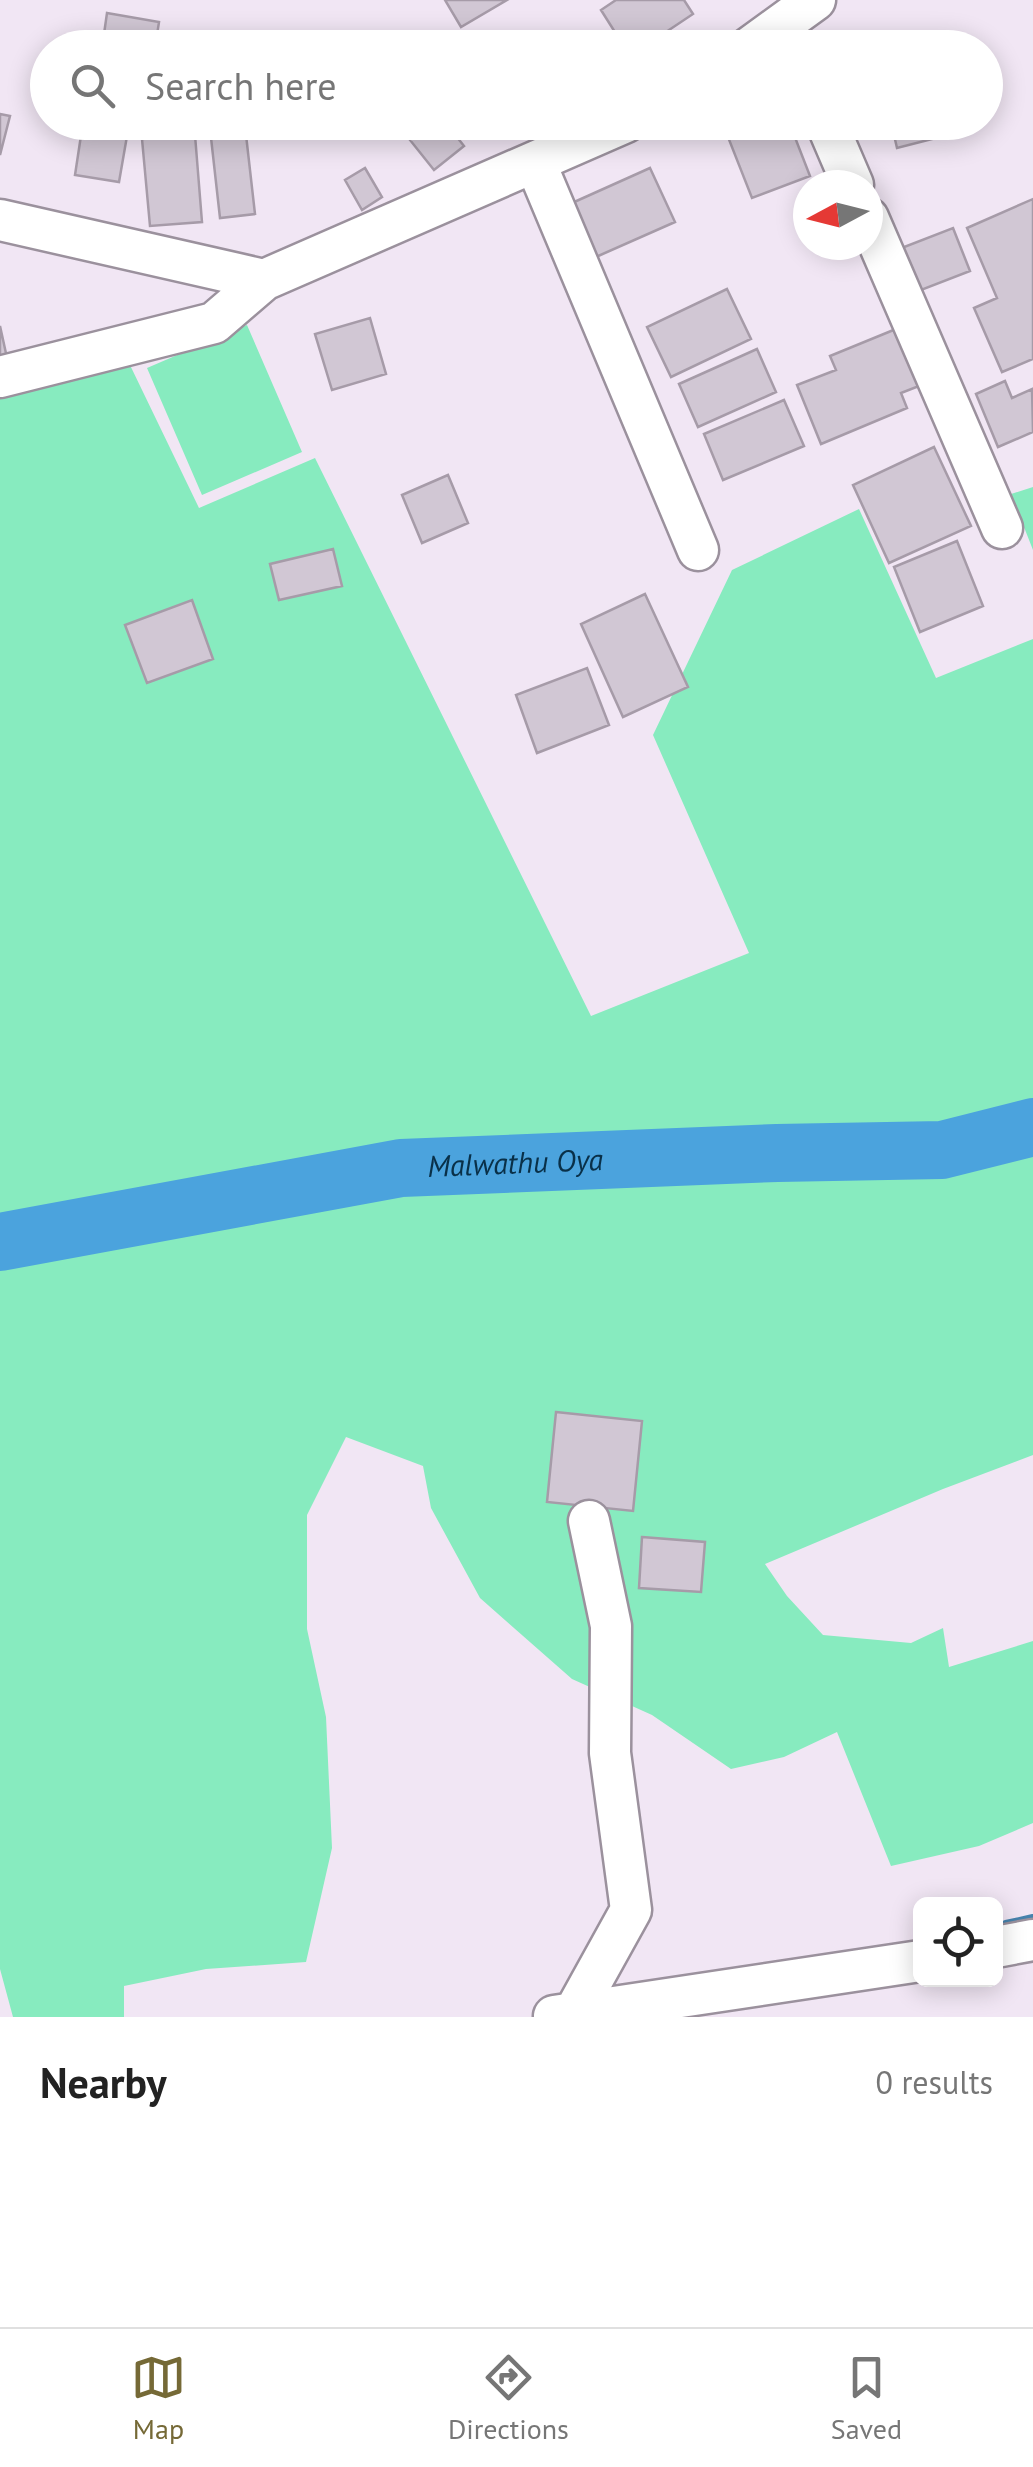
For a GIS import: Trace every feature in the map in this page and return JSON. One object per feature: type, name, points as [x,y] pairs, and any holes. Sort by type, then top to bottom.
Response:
[{"type":"street","points":[[0,377],[214,323],[264,280],[585,140]]},
{"type":"street","points":[[834,140],[847,170]]},
{"type":"street","points":[[535,162],[698,550]]},
{"type":"street","points":[[0,220],[264,280]]},
{"type":"street","points":[[883,253],[1002,528]]},
{"type":"street","points":[[560,2015],[631,1910],[610,1754],[610,1626],[589,1521]]},
{"type":"street","points":[[1003,1946],[1033,1940]]},
{"type":"street","points":[[560,2015],[913,1961]]},
{"type":"green space","points":[[247,325],[302,452],[202,495],[147,368]]},
{"type":"green space","points":[[129,363],[199,508],[315,458],[591,1016],[749,953],[653,735],[732,570],[859,509],[936,678],[1033,639],[1033,1455],[765,1564],[787,1596],[823,1635],[911,1643],[943,1628],[949,1667],[1033,1641],[1033,1823],[979,1846],[891,1866],[837,1732],[784,1757],[731,1769],[652,1715],[572,1679],[480,1598],[431,1508],[423,1466],[346,1437],[307,1515],[307,1629],[326,1717],[332,1848],[306,1962],[206,1969],[124,1986],[124,2017],[13,2017],[0,1969],[0,389]]},
{"type":"green space","points":[[1033,487],[1033,550],[1011,494]]},
{"type":"building","points":[[445,0],[507,0],[461,27]]},
{"type":"building","points":[[616,0],[684,0],[693,14],[669,30],[614,30],[601,10]]},
{"type":"building","points":[[107,13],[159,22],[158,30],[105,30]]},
{"type":"building","points":[[0,114],[10,116],[0,155]]},
{"type":"building","points":[[80,140],[126,140],[119,182],[75,175]]},
{"type":"building","points":[[142,140],[195,140],[202,222],[150,226]]},
{"type":"building","points":[[211,140],[247,140],[255,214],[220,218]]},
{"type":"building","points":[[410,140],[459,140],[464,146],[434,170]]},
{"type":"building","points":[[729,140],[796,140],[808,170],[793,170],[793,182],[752,198]]},
{"type":"building","points":[[895,140],[928,140],[897,148]]},
{"type":"building","points":[[365,168],[382,197],[362,210],[345,180]]},
{"type":"building","points":[[650,168],[675,222],[596,257],[572,203]]},
{"type":"building","points":[[1033,199],[1033,359],[1002,372],[974,308],[997,298],[967,228]]},
{"type":"building","points":[[953,228],[970,271],[916,292],[899,249]]},
{"type":"building","points":[[727,289],[751,339],[671,377],[647,327]]},
{"type":"building","points":[[370,318],[386,374],[332,390],[315,334]]},
{"type":"building","points":[[0,326],[9,367],[0,369]]},
{"type":"building","points":[[896,329],[919,386],[901,393],[907,408],[821,444],[797,385],[836,370],[830,356]]},
{"type":"building","points":[[757,349],[776,392],[698,427],[679,384]]},
{"type":"building","points":[[1005,381],[1012,398],[1032,389],[1033,432],[998,447],[976,394]]},
{"type":"building","points":[[784,400],[804,446],[723,480],[704,434]]},
{"type":"building","points":[[934,447],[971,526],[889,563],[853,485]]},
{"type":"building","points":[[448,475],[468,523],[422,543],[402,495]]},
{"type":"building","points":[[957,541],[983,606],[920,632],[894,567]]},
{"type":"building","points":[[333,549],[342,586],[279,600],[270,564]]},
{"type":"building","points":[[645,594],[688,687],[623,717],[581,624]]},
{"type":"building","points":[[192,600],[213,659],[147,683],[125,625]]},
{"type":"building","points":[[587,668],[609,725],[537,753],[516,695]]},
{"type":"building","points":[[556,1412],[642,1421],[633,1511],[547,1502]]},
{"type":"building","points":[[642,1537],[705,1542],[701,1592],[639,1588]]},
{"type":"waterway","name":"Malwathu Oya","points":[[0,1242],[401,1168],[942,1150],[1033,1127]]},
{"type":"waterway","points":[[1006,1925],[1033,1919]]}]
